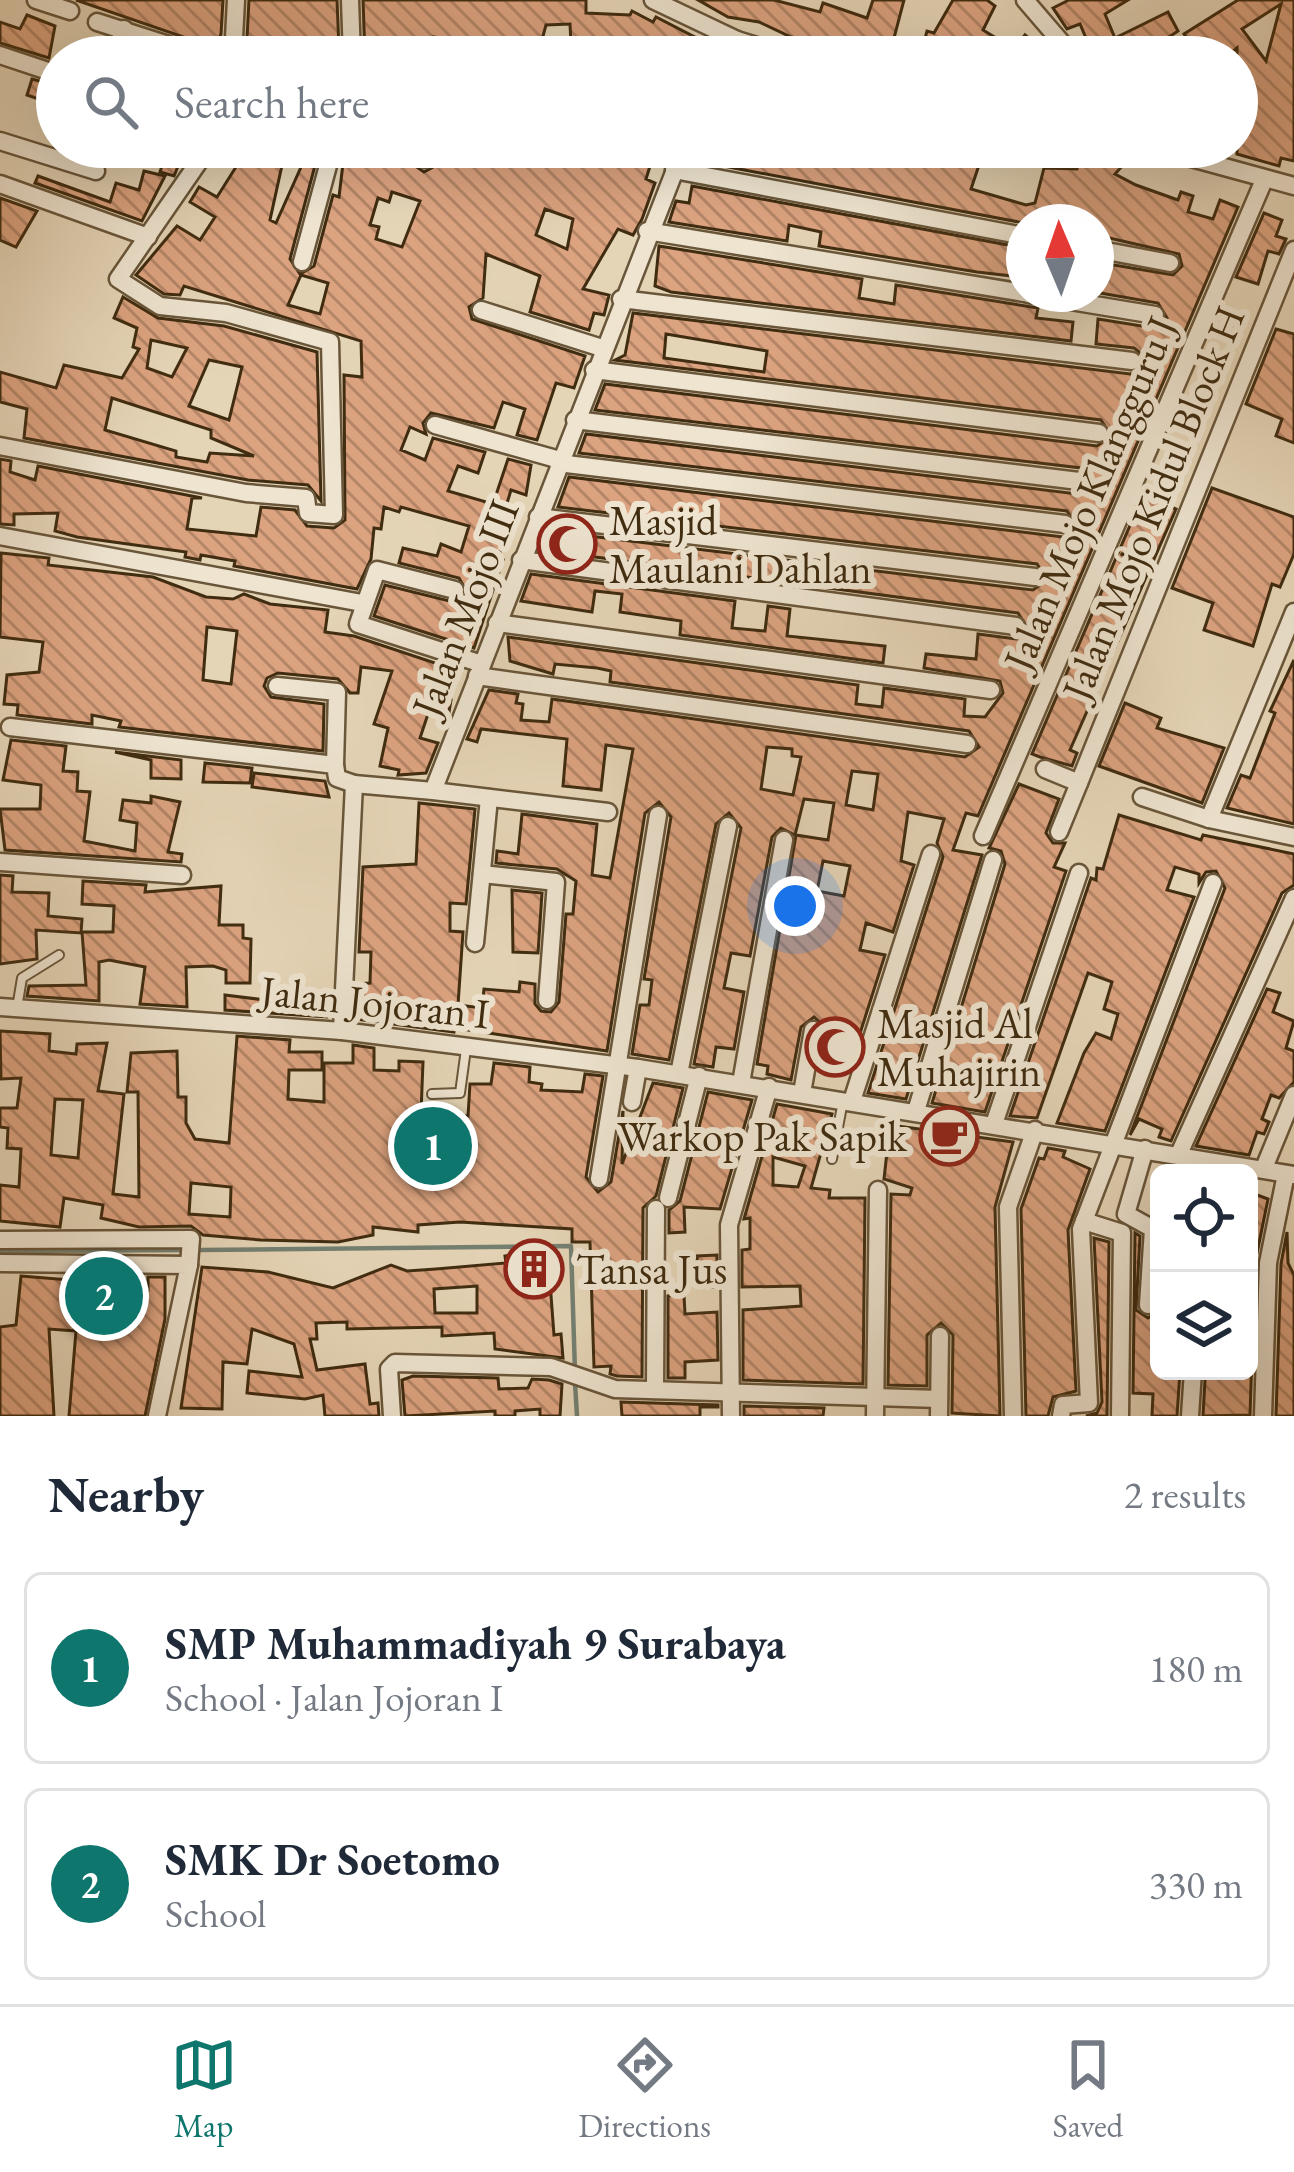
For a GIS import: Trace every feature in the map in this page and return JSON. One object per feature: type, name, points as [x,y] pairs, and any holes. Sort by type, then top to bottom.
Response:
[{"type":"street","points":[[36,0],[70,11]]},
{"type":"street","points":[[234,36],[236,0]]},
{"type":"street","points":[[350,0],[351,36]]},
{"type":"street","points":[[653,0],[711,36]]},
{"type":"street","points":[[1025,0],[1056,36]]},
{"type":"street","points":[[97,22],[144,36]]},
{"type":"street","points":[[122,36],[124,29]]},
{"type":"street","points":[[0,56],[36,67]]},
{"type":"street","points":[[0,141],[36,152]]},
{"type":"street","points":[[86,168],[96,171]]},
{"type":"street","points":[[0,446],[246,493],[306,498],[308,513],[334,515],[330,342],[226,313],[170,308],[143,298],[118,276],[195,168]]},
{"type":"street","points":[[302,262],[327,168]]},
{"type":"street","points":[[1220,168],[1294,186]]},
{"type":"street","points":[[674,170],[1006,233]]},
{"type":"street","name":"Jalan Mojo III","points":[[433,791],[674,170]]},
{"type":"street","name":"Jalan Mojo Klangguru J","points":[[983,836],[1264,180]]},
{"type":"street","points":[[0,184],[148,237]]},
{"type":"street","points":[[647,231],[1006,291]]},
{"type":"street","name":"Jalan Mojo Kidul Block H","points":[[1059,832],[1294,250]]},
{"type":"street","points":[[1114,252],[1170,263]]},
{"type":"street","points":[[621,299],[1132,362]]},
{"type":"street","points":[[1114,308],[1155,315]]},
{"type":"street","points":[[482,310],[602,348]]},
{"type":"street","points":[[594,370],[1099,433]]},
{"type":"street","points":[[575,420],[1079,481]]},
{"type":"street","points":[[435,425],[559,461],[1065,524]]},
{"type":"street","points":[[538,517],[1035,578]]},
{"type":"street","points":[[0,536],[362,603]]},
{"type":"street","points":[[521,560],[1016,626]]},
{"type":"street","points":[[455,590],[380,570],[362,603],[359,625],[479,670],[967,744]]},
{"type":"street","points":[[1209,819],[1294,612]]},
{"type":"street","points":[[497,623],[991,690]]},
{"type":"street","points":[[277,686],[337,692],[337,778],[354,784],[608,812]]},
{"type":"street","points":[[10,727],[335,765]]},
{"type":"street","points":[[1046,769],[1079,783]]},
{"type":"street","points":[[342,1030],[354,784]]},
{"type":"street","points":[[1142,796],[1209,819],[1294,837]]},
{"type":"street","points":[[475,944],[489,798]]},
{"type":"street","points":[[599,1179],[658,815]]},
{"type":"street","points":[[655,1390],[662,1203],[689,1075],[728,826]]},
{"type":"street","points":[[741,1083],[784,840]]},
{"type":"street","points":[[848,1100],[931,854]]},
{"type":"street","points":[[916,1111],[993,860]]},
{"type":"street","points":[[0,862],[182,875]]},
{"type":"street","points":[[994,1124],[1079,873]]},
{"type":"street","points":[[482,874],[556,882],[548,1000]]},
{"type":"street","points":[[1061,1416],[1063,1405],[1089,1402],[1084,1221],[1213,883]]},
{"type":"street","points":[[1179,1154],[1294,898]]},
{"type":"street","name":"Jalan Jojoran I","points":[[9,1008],[342,1030],[638,1068],[1179,1154],[1207,1164]]},
{"type":"street","points":[[802,1093],[813,1030]]},
{"type":"street","points":[[632,1102],[638,1068]]},
{"type":"street","points":[[731,1416],[729,1220],[769,1087]]},
{"type":"street","points":[[1264,1168],[1294,1095]]},
{"type":"street","points":[[1013,1416],[1008,1207],[1035,1130]]},
{"type":"street","points":[[1145,1149],[1126,1214],[1153,1229],[1148,1305]]},
{"type":"street","name":"Jalan Jojoran I","points":[[1258,1168],[1290,1175]]},
{"type":"street","points":[[1263,1416],[1268,1263],[1290,1175]]},
{"type":"street","points":[[875,1407],[878,1190]]},
{"type":"street","points":[[1084,1221],[1122,1233],[1120,1416]]},
{"type":"street","points":[[0,1240],[192,1241],[157,1416]]},
{"type":"street","points":[[0,1263],[189,1263]]},
{"type":"street","points":[[392,1416],[389,1369],[395,1364],[565,1372],[595,1385],[655,1390],[730,1390],[875,1407],[939,1407],[940,1336]]},
{"type":"street","points":[[1190,1416],[1192,1380]]},
{"type":"lane","points":[[9,1008],[22,978],[59,955]]},
{"type":"lane","points":[[433,1094],[460,1093],[466,1048]]},
{"type":"lane","points":[[832,1160],[848,1100]]},
{"type":"building","points":[[76,0],[223,0],[220,36],[180,36]]},
{"type":"building","points":[[249,0],[337,0],[338,36],[247,36]]},
{"type":"building","points":[[363,0],[586,0],[586,13],[630,15],[632,11],[693,36],[571,36],[570,24],[546,25],[543,36],[364,36]]},
{"type":"building","points":[[698,0],[774,0],[820,12],[823,3],[867,18],[873,0],[904,0],[895,36],[789,36],[759,22],[728,17]]},
{"type":"building","points":[[953,0],[987,0],[995,6],[983,30],[993,36],[926,36],[927,31],[934,33]]},
{"type":"building","points":[[1069,0],[1128,0],[1105,14],[1114,36],[1085,36],[1080,24],[1067,29],[1053,8]]},
{"type":"building","points":[[1238,0],[1294,0],[1294,161],[1281,158],[1279,166],[1258,160],[1258,50],[1266,61],[1281,4],[1242,29],[1247,36],[1185,36]]},
{"type":"building","points":[[1168,12],[1178,31],[1170,36],[1119,36]]},
{"type":"building","points":[[27,15],[55,26],[53,36],[36,36],[36,54],[0,43],[0,22],[20,29]]},
{"type":"building","points":[[32,79],[36,80],[36,98],[27,95]]},
{"type":"building","points":[[161,168],[177,168],[174,176],[160,172]]},
{"type":"building","points":[[235,168],[281,168],[270,220],[276,223],[301,168],[314,168],[290,259],[300,274],[314,266],[333,195],[339,197],[342,168],[418,168],[424,172],[431,168],[649,168],[646,179],[655,183],[642,219],[633,235],[618,229],[583,289],[609,295],[604,315],[594,313],[589,330],[530,312],[540,276],[486,254],[483,298],[469,307],[472,319],[585,356],[574,388],[556,383],[537,440],[517,435],[525,409],[503,402],[494,428],[431,413],[423,423],[426,434],[410,427],[401,450],[425,460],[433,438],[485,452],[478,473],[458,466],[448,491],[493,504],[508,459],[531,465],[526,495],[511,490],[497,536],[504,538],[498,559],[503,560],[474,648],[374,616],[385,585],[453,602],[467,592],[459,578],[399,563],[403,548],[437,556],[441,544],[461,552],[469,526],[401,507],[399,512],[384,507],[381,529],[374,528],[371,559],[357,589],[234,566],[235,561],[201,555],[200,560],[185,557],[186,552],[77,537],[55,531],[58,513],[14,514],[14,525],[0,524],[0,459],[11,461],[10,472],[35,480],[38,466],[202,498],[192,498],[187,529],[256,536],[261,507],[295,510],[307,526],[334,528],[345,520],[344,375],[362,377],[361,341],[184,286],[180,295],[164,294],[136,275],[177,226],[200,240],[215,217],[190,202],[199,187],[217,197]],"holes":[[[392,192],[420,201],[402,247],[376,239],[379,227],[370,225],[378,198],[389,202]],[[545,209],[573,219],[567,249],[536,235]],[[301,275],[328,283],[320,314],[288,305]]]},
{"type":"building","points":[[734,168],[978,168],[971,189],[1023,204],[1006,204],[1006,220]]},
{"type":"building","points":[[1044,168],[1120,168],[1115,174],[1136,185],[1178,200],[1181,192],[1193,196],[1188,212],[1213,219],[1220,200],[1238,207],[978,816],[966,813],[953,850],[982,855],[906,1099],[868,1093],[943,857],[937,843],[944,819],[908,812],[901,861],[914,865],[893,932],[866,923],[860,950],[885,955],[848,1071],[820,1063],[825,1027],[814,1017],[801,1027],[791,1080],[767,1074],[768,1066],[757,1064],[796,835],[828,840],[834,803],[804,799],[795,835],[781,828],[772,837],[750,956],[731,953],[724,988],[744,992],[734,1049],[716,1047],[713,1067],[694,1064],[741,828],[729,813],[716,824],[669,1060],[632,1054],[640,1005],[649,1005],[652,980],[644,979],[671,817],[659,802],[645,813],[607,1051],[455,1028],[454,1032],[355,1019],[357,984],[370,983],[371,952],[359,952],[363,867],[416,864],[419,803],[475,809],[466,904],[450,903],[450,931],[463,932],[458,1005],[482,1008],[484,989],[519,992],[520,982],[535,984],[535,1004],[541,1011],[551,1012],[559,1002],[566,914],[573,914],[576,881],[557,869],[496,863],[497,851],[518,854],[522,814],[597,824],[592,875],[610,878],[633,749],[606,745],[601,790],[563,786],[567,739],[481,729],[477,742],[467,739],[489,690],[518,694],[516,703],[523,704],[521,720],[549,722],[552,699],[965,757],[979,747],[969,731],[610,682],[611,671],[597,668],[555,664],[553,674],[510,661],[508,637],[858,685],[856,704],[882,707],[884,688],[965,699],[964,716],[985,717],[1003,693],[1000,681],[924,668],[926,654],[976,659],[978,634],[1016,639],[1028,629],[1018,613],[542,550],[548,531],[1033,590],[1047,580],[1037,564],[558,507],[569,477],[1063,537],[1077,527],[1067,511],[579,453],[586,434],[1077,494],[1091,484],[1081,468],[595,410],[605,384],[1097,446],[1111,436],[1101,420],[615,360],[625,355],[633,313],[1130,374],[1143,368],[1143,355],[1134,348],[1096,344],[1098,319],[1154,328],[1167,318],[1158,303],[1114,295],[1114,265],[1173,275],[1182,266],[1179,254],[1114,239],[1114,204],[1030,204],[1035,203]],"holes":[[[666,334],[767,351],[764,372],[664,358]],[[767,747],[792,749],[792,756],[801,757],[793,795],[761,789]],[[852,771],[878,774],[873,810],[846,805]],[[823,861],[850,866],[844,896],[817,891]]]},
{"type":"building","points":[[144,171],[165,176],[142,221],[35,183],[38,176],[110,202],[116,183],[139,190]]},
{"type":"building","points":[[692,186],[1006,245],[1006,275],[819,246],[821,232],[789,225],[787,241],[669,222],[676,201],[689,203]]},
{"type":"building","points":[[0,198],[37,211],[16,247],[0,240]]},
{"type":"building","points":[[1264,213],[1282,220],[1276,236],[1286,239],[1279,254],[1268,251],[1258,284],[1236,277]]},
{"type":"building","points":[[659,246],[862,279],[859,298],[894,304],[896,285],[1006,303],[1006,312],[1037,312],[1036,318],[1073,322],[1071,341],[671,292],[655,286]]},
{"type":"building","points":[[123,297],[158,318],[224,326],[317,352],[321,501],[308,485],[248,480],[24,438],[27,409],[0,402],[0,372],[56,388],[64,365],[122,378],[139,349],[133,347],[137,328],[114,318]],"holes":[[[151,340],[187,348],[172,377],[147,368]],[[209,360],[242,367],[229,420],[189,406]],[[112,398],[211,430],[211,438],[254,456],[210,453],[207,462],[176,457],[176,451],[105,430]]]},
{"type":"building","points":[[1276,329],[1294,334],[1294,443],[1276,436],[1282,419],[1246,404]]},
{"type":"building","points":[[1212,488],[1294,517],[1294,554],[1280,587],[1272,584],[1253,646],[1204,630],[1213,603],[1172,588]]},
{"type":"building","points":[[1143,495],[1176,509],[1070,750],[1077,753],[1072,766],[1032,754]]},
{"type":"building","points":[[1,553],[49,558],[48,565],[153,577],[206,597],[233,599],[244,594],[270,604],[328,610],[325,632],[354,636],[456,670],[448,718],[428,714],[420,738],[438,743],[426,773],[398,775],[399,770],[380,766],[388,728],[374,724],[392,671],[361,667],[358,693],[350,693],[338,679],[278,673],[267,678],[264,686],[271,697],[324,704],[323,751],[119,727],[121,721],[92,715],[92,724],[17,715],[18,705],[4,704],[7,675],[39,672],[43,642],[0,637]],"holes":[[[207,627],[237,631],[231,684],[203,680]]]},
{"type":"building","points":[[531,574],[735,601],[732,628],[765,631],[768,606],[790,609],[787,636],[885,646],[883,663],[680,635],[681,621],[620,612],[622,594],[595,591],[592,612],[521,601]]},
{"type":"building","points":[[1294,660],[1294,824],[1227,808],[1241,775],[1250,778],[1275,713],[1270,711]]},
{"type":"building","points":[[1125,703],[1161,718],[1157,728],[1224,748],[1202,803],[1099,766]]},
{"type":"building","points":[[11,740],[66,746],[63,771],[78,772],[77,791],[90,792],[84,841],[135,851],[137,823],[120,820],[123,800],[151,803],[151,796],[180,802],[168,852],[182,854],[181,862],[5,850],[0,809],[40,809],[41,785],[3,780]]},
{"type":"building","points":[[115,752],[181,760],[181,779],[151,778],[151,760]]},
{"type":"building","points":[[205,763],[252,768],[250,783],[203,782]]},
{"type":"building","points":[[254,773],[325,781],[329,797],[252,787]]},
{"type":"building","points":[[1019,784],[1059,799],[1046,833],[1053,843],[1065,843],[1054,867],[1066,871],[985,1112],[932,1103],[1005,864],[1001,851],[989,848]]},
{"type":"building","points":[[1119,815],[1201,840],[1203,835],[1294,854],[1294,885],[1282,893],[1171,1141],[1159,1137],[1162,1129],[1139,1119],[1130,1135],[1225,888],[1216,871],[1206,872],[1199,883],[1199,874],[1175,867],[1167,890],[1194,897],[1105,1131],[1057,1123],[1084,1053],[1096,1033],[1111,1039],[1118,1014],[1104,1009],[1112,982],[1088,973],[1037,1118],[1010,1116],[1091,878],[1096,880],[1097,868],[1103,869]]},
{"type":"building","points":[[0,875],[13,876],[12,892],[49,893],[48,916],[82,919],[81,933],[36,930],[37,959],[0,964]]},
{"type":"building","points":[[83,881],[146,885],[145,892],[221,886],[219,925],[243,925],[243,938],[251,939],[250,983],[226,983],[226,970],[213,966],[186,967],[187,1007],[140,1004],[145,967],[109,960],[99,962],[99,1001],[27,996],[29,986],[86,985],[82,932],[113,932],[114,906],[82,904]]},
{"type":"building","points":[[512,890],[542,893],[538,953],[513,952]]},
{"type":"building","points":[[1267,989],[1280,993],[1273,1012],[1294,1021],[1286,1048],[1294,1051],[1294,1082],[1279,1098],[1271,1095],[1262,1119],[1269,1122],[1264,1134],[1257,1132],[1249,1155],[1196,1146]]},
{"type":"building","points":[[225,995],[329,1008],[327,1017],[225,1010]]},
{"type":"building","points":[[0,1031],[50,1034],[49,1051],[76,1054],[77,1044],[107,1043],[98,1091],[124,1094],[113,1194],[139,1197],[138,1092],[127,1092],[131,1053],[177,1051],[178,1097],[186,1097],[186,1123],[195,1139],[229,1143],[237,1036],[290,1040],[289,1052],[322,1052],[322,1070],[289,1070],[288,1099],[324,1102],[324,1063],[353,1063],[353,1045],[374,1048],[374,1070],[399,1071],[399,1061],[423,1062],[421,1113],[468,1116],[470,1084],[491,1084],[494,1063],[530,1067],[529,1082],[542,1084],[541,1090],[582,1092],[585,1074],[603,1076],[586,1177],[598,1192],[611,1182],[623,1111],[622,1164],[653,1083],[683,1088],[656,1196],[643,1208],[642,1377],[610,1374],[611,1366],[594,1367],[590,1242],[572,1242],[572,1229],[460,1222],[418,1225],[418,1232],[373,1227],[373,1235],[338,1242],[261,1240],[203,1235],[191,1226],[139,1227],[101,1218],[103,1205],[64,1198],[60,1227],[0,1221],[0,1185],[19,1187],[21,1149],[7,1148],[8,1128],[0,1127],[0,1108],[17,1108],[21,1078],[1,1079]],"holes":[[[55,1099],[83,1100],[78,1158],[51,1155]],[[191,1183],[231,1187],[230,1217],[189,1214]]]},
{"type":"building","points":[[708,1092],[752,1100],[720,1209],[684,1207],[685,1232],[669,1233],[669,1210],[680,1201]]},
{"type":"building","points":[[777,1104],[832,1114],[811,1188],[830,1190],[829,1198],[865,1198],[863,1384],[743,1380],[743,1310],[801,1306],[800,1286],[742,1287],[742,1250],[750,1249],[750,1218],[744,1219]],"holes":[[[773,1157],[805,1166],[798,1187],[773,1185]]]},
{"type":"building","points":[[890,1125],[1013,1142],[995,1207],[1000,1416],[952,1413],[953,1335],[941,1323],[927,1335],[927,1386],[888,1385],[891,1194],[910,1195],[912,1188],[884,1179]]},
{"type":"building","points":[[1048,1148],[1065,1151],[1063,1157],[1090,1169],[1068,1230],[1076,1391],[1053,1397],[1048,1416],[1026,1416],[1021,1209],[1039,1158],[1044,1159]]},
{"type":"building","points":[[1258,1195],[1268,1199],[1258,1248]]},
{"type":"building","points":[[1287,1232],[1288,1263],[1294,1275],[1294,1416],[1276,1416],[1281,1264]]},
{"type":"building","points":[[1135,1233],[1140,1236],[1136,1310],[1150,1317],[1150,1380],[1179,1380],[1177,1416],[1152,1416],[1153,1394],[1133,1393]]},
{"type":"building","points":[[1094,1238],[1109,1242],[1107,1416],[1086,1416],[1097,1413],[1102,1402]]},
{"type":"building","points":[[528,1253],[529,1260],[538,1260],[538,1283],[550,1282],[554,1335],[561,1334],[563,1358],[495,1349],[494,1333],[442,1336],[442,1327],[347,1329],[347,1322],[316,1323],[317,1339],[310,1339],[317,1370],[365,1364],[370,1404],[378,1403],[379,1416],[325,1416],[323,1395],[305,1399],[247,1393],[249,1371],[302,1377],[294,1344],[252,1329],[247,1364],[223,1362],[222,1409],[181,1408],[202,1267],[268,1272],[333,1288],[391,1265],[407,1271],[436,1269],[506,1263],[505,1256]],"holes":[[[477,1286],[477,1313],[435,1313],[434,1289]]]},
{"type":"building","points":[[717,1255],[717,1287],[699,1288],[697,1256]]},
{"type":"building","points":[[21,1276],[81,1281],[82,1277],[113,1277],[112,1287],[148,1290],[148,1277],[165,1277],[165,1319],[145,1416],[69,1416],[76,1331],[49,1329],[54,1416],[0,1416],[0,1327],[16,1325]]},
{"type":"building","points":[[684,1295],[685,1314],[717,1312],[718,1360],[685,1362],[685,1378],[668,1378],[668,1296]]},
{"type":"building","points":[[413,1376],[498,1378],[499,1389],[528,1388],[532,1379],[549,1380],[562,1384],[560,1416],[540,1416],[540,1409],[515,1411],[515,1416],[495,1416],[495,1411],[405,1416],[402,1380]]},
{"type":"building","points":[[1205,1380],[1251,1380],[1250,1415],[1203,1416]]},
{"type":"building","points":[[621,1402],[718,1407],[700,1407],[700,1416],[622,1416]]},
{"type":"building","points":[[744,1406],[824,1408],[823,1416],[744,1416]]},
{"type":"waterway","points":[[198,1250],[571,1246],[575,1372]]},
{"type":"waterway","points":[[0,1251],[186,1250]]},
{"type":"waterway","points":[[575,1383],[577,1416]]},
{"type":"place","name":"Masjid Maulani Dahlan","points":[[567,544]]},
{"type":"place","name":"Masjid Al Muhajirin","points":[[835,1047]]},
{"type":"place","name":"Warkop Pak Sapik","points":[[949,1136]]},
{"type":"place","name":"SMP Muhammadiyah 9 Surabaya","points":[[433,1146]]},
{"type":"place","name":"Tansa Jus","points":[[534,1269]]},
{"type":"place","name":"SMK Dr Soetomo","points":[[104,1296]]}]
